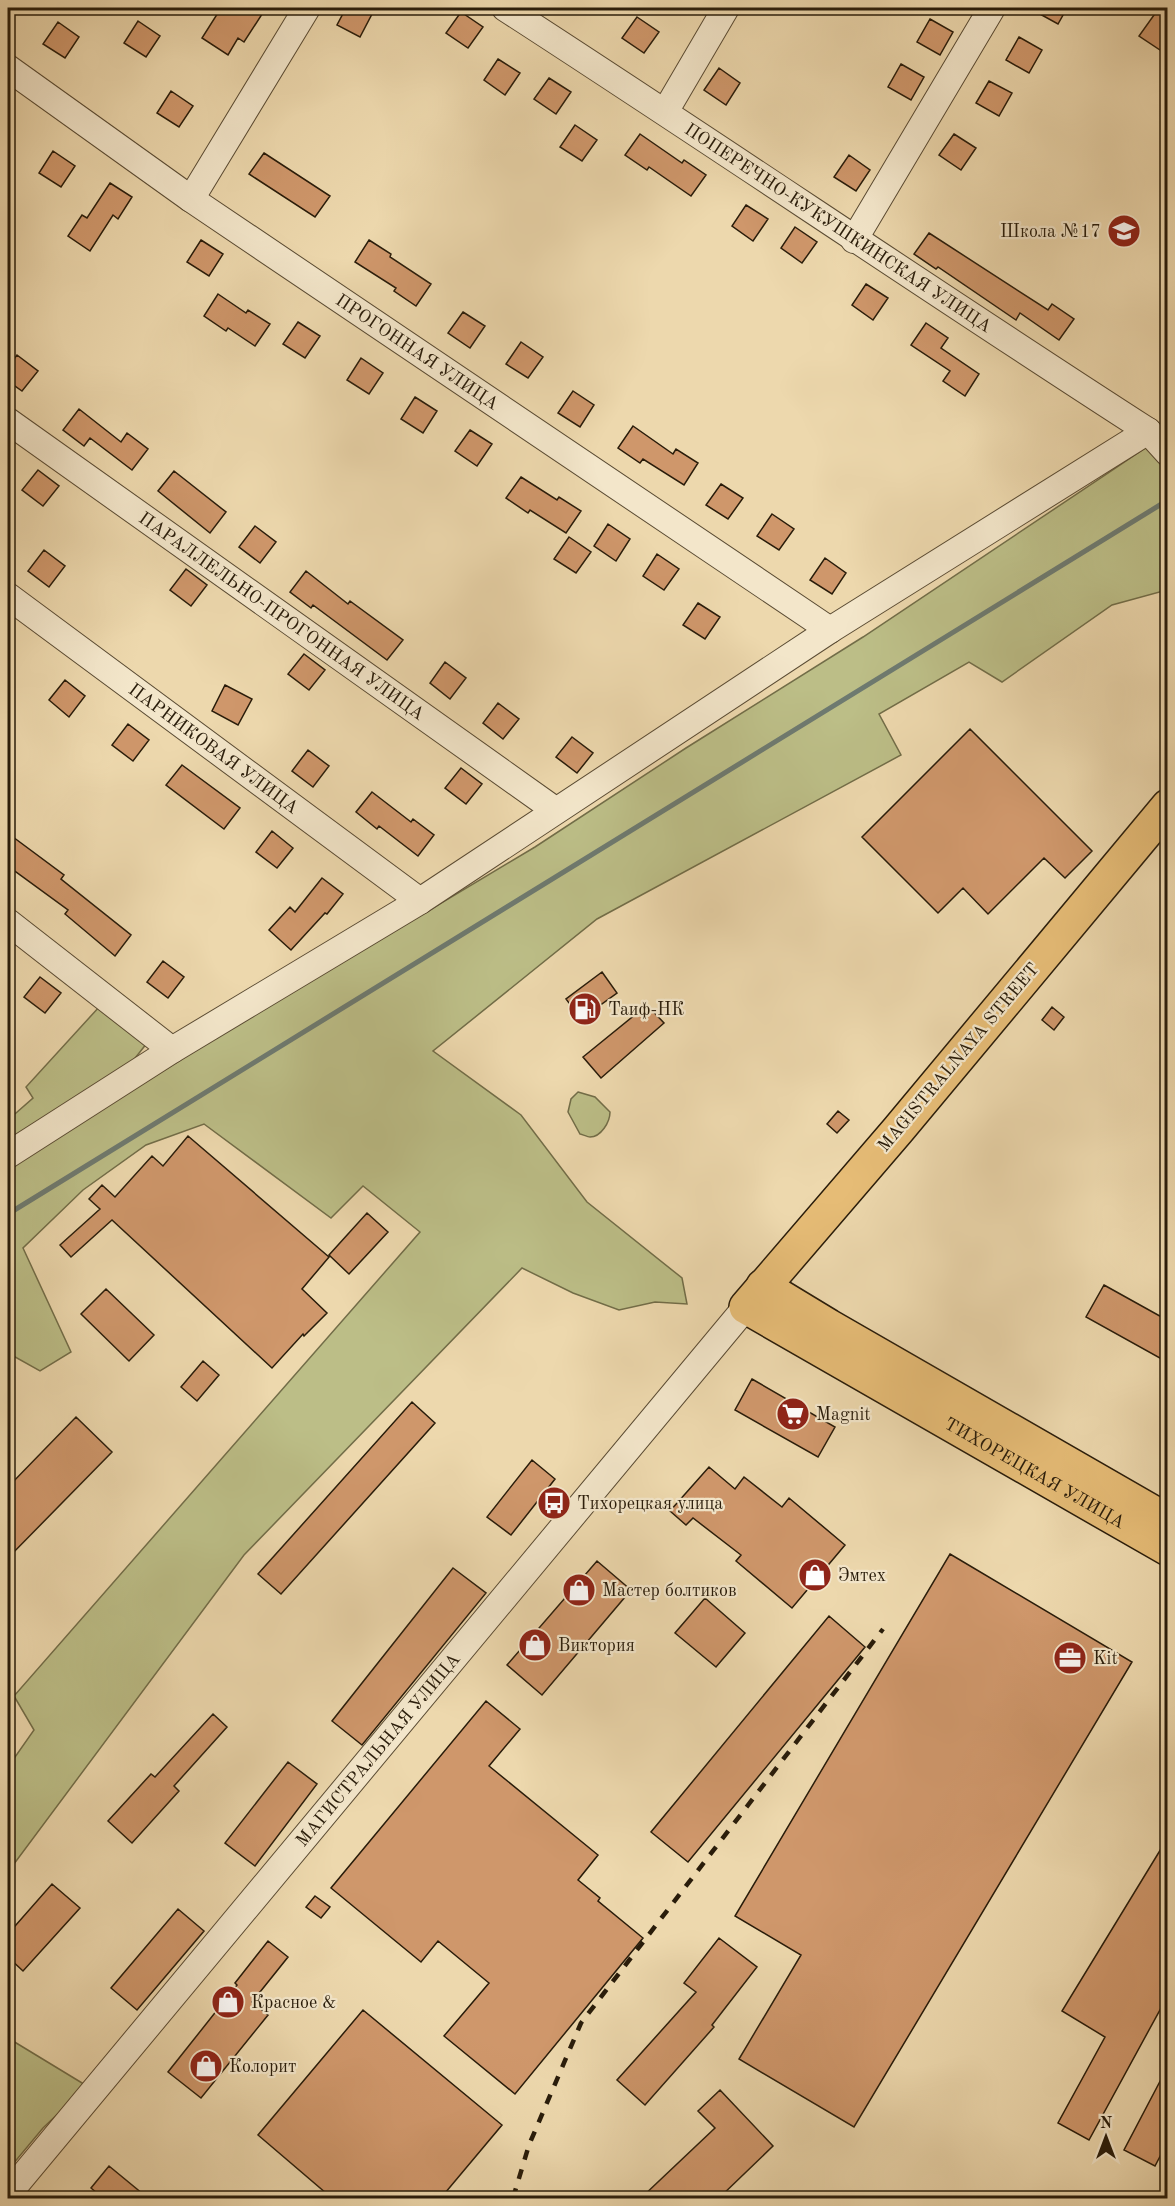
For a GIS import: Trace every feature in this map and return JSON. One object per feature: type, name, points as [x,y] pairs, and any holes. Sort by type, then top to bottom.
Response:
[{"type":"main road","name":"MAGISTRALNAYA STREET","points":[[755,1296],[905,1122],[1167,806]]},
{"type":"main road","name":"ТИХОРЕЦКАЯ УЛИЦА","points":[[755,1296],[829,1326],[1167,1521]]},
{"type":"main road","name":"ТИХОРЕЦКАЯ УЛИЦА","points":[[755,1296],[1167,1549]]},
{"type":"street","points":[[191,200],[307,8]]},
{"type":"street","name":"ПОПЕРЕЧНО-КУКУШКИНСКАЯ УЛИЦА","points":[[505,8],[665,111],[854,240],[1148,431],[1167,453]]},
{"type":"street","points":[[665,111],[726,8]]},
{"type":"street","points":[[854,240],[992,8]]},
{"type":"street","name":"ПРОГОННАЯ УЛИЦА","points":[[8,69],[191,200],[830,630]]},
{"type":"street","name":"ПАРАЛЛЕЛЬНО-ПРОГОННАЯ УЛИЦА","points":[[8,421],[555,810]]},
{"type":"street","points":[[8,1155],[172,1050],[420,901],[830,630],[1148,431]]},
{"type":"street","name":"ПАРНИКОВАЯ УЛИЦА","points":[[8,596],[420,901]]},
{"type":"street","points":[[8,922],[172,1050]]},
{"type":"street","name":"МАГИСТРАЛЬНАЯ УЛИЦА","points":[[8,2194],[755,1296]]},
{"type":"green space","points":[[1150,445],[1167,466],[1167,590],[1112,605],[1002,682],[969,662],[879,714],[901,755],[597,919],[433,1051],[521,1115],[587,1202],[682,1278],[687,1304],[655,1302],[619,1310],[573,1293],[522,1268],[244,1555],[8,1872],[8,1767],[34,1730],[14,1696],[420,1232],[363,1186],[331,1218],[204,1124],[146,1145],[83,1190],[23,1248],[71,1352],[40,1371],[8,1353],[8,1168],[209,1042],[535,847],[686,748],[863,637]]},
{"type":"green space","points":[[100,1006],[147,1043],[132,1062],[8,1149],[8,1120],[33,1098],[26,1087]]},
{"type":"green space","points":[[578,1092],[595,1097],[610,1112],[604,1128],[594,1136],[580,1134],[568,1112],[571,1099]]},
{"type":"green space","points":[[8,2038],[87,2086],[43,2128],[8,2170]]},
{"type":"building","points":[[221,8],[266,8],[244,42],[238,38],[228,55],[202,38]]},
{"type":"building","points":[[346,8],[360,8],[372,14],[360,37],[337,25]]},
{"type":"building","points":[[1029,8],[1067,8],[1058,24]]},
{"type":"building","points":[[1159,8],[1167,8],[1167,45],[1163,52],[1139,36]]},
{"type":"building","points":[[461,12],[483,27],[468,48],[446,33]]},
{"type":"building","points":[[637,17],[659,32],[644,53],[622,38]]},
{"type":"building","points":[[930,19],[953,32],[940,55],[917,42]]},
{"type":"building","points":[[138,21],[160,36],[146,57],[124,43]]},
{"type":"building","points":[[58,22],[79,37],[65,58],[43,44]]},
{"type":"building","points":[[1019,37],[1042,50],[1029,73],[1006,60]]},
{"type":"building","points":[[498,59],[520,73],[505,95],[484,80]]},
{"type":"building","points":[[901,64],[924,77],[911,100],[888,87]]},
{"type":"building","points":[[719,68],[740,83],[726,105],[704,90]]},
{"type":"building","points":[[549,78],[571,92],[556,114],[534,99]]},
{"type":"building","points":[[989,81],[1012,93],[999,116],[976,103]]},
{"type":"building","points":[[171,91],[193,106],[179,127],[157,113]]},
{"type":"building","points":[[575,125],[597,140],[582,161],[560,147]]},
{"type":"building","points":[[640,134],[682,163],[684,160],[706,175],[691,196],[649,167],[647,170],[625,155]]},
{"type":"building","points":[[954,134],[976,148],[961,170],[939,155]]},
{"type":"building","points":[[53,151],[75,166],[61,187],[39,173]]},
{"type":"building","points":[[264,153],[330,196],[315,217],[249,174]]},
{"type":"building","points":[[849,155],[870,170],[856,191],[834,177]]},
{"type":"building","points":[[110,183],[132,197],[118,219],[113,215],[90,251],[68,236],[82,215],[87,218]]},
{"type":"building","points":[[746,205],[768,219],[753,241],[732,226]]},
{"type":"building","points":[[795,227],[817,242],[802,263],[781,248]]},
{"type":"building","points":[[929,233],[1048,310],[1052,304],[1074,319],[1059,340],[1020,313],[1016,320],[938,267],[936,269],[914,254]]},
{"type":"building","points":[[201,240],[223,254],[209,276],[187,262]]},
{"type":"building","points":[[369,240],[431,284],[416,306],[394,291],[396,288],[355,262]]},
{"type":"building","points":[[866,284],[888,298],[873,320],[852,305]]},
{"type":"building","points":[[218,294],[246,313],[248,310],[270,324],[255,346],[228,328],[226,331],[204,316]]},
{"type":"building","points":[[463,312],[485,326],[470,348],[448,333]]},
{"type":"building","points":[[298,322],[320,336],[305,358],[283,344]]},
{"type":"building","points":[[926,323],[948,338],[941,348],[979,374],[965,396],[943,381],[950,371],[911,345]]},
{"type":"building","points":[[521,342],[543,357],[528,378],[506,364]]},
{"type":"building","points":[[17,355],[38,371],[22,391],[8,381],[8,367]]},
{"type":"building","points":[[361,358],[383,373],[369,394],[347,380]]},
{"type":"building","points":[[573,391],[594,405],[580,427],[558,413]]},
{"type":"building","points":[[415,397],[437,411],[423,433],[401,419]]},
{"type":"building","points":[[79,409],[121,442],[127,433],[148,449],[132,470],[90,438],[84,446],[63,430]]},
{"type":"building","points":[[633,426],[673,454],[676,449],[698,463],[684,485],[643,459],[640,463],[618,448]]},
{"type":"building","points":[[470,430],[492,444],[477,466],[455,451]]},
{"type":"building","points":[[38,470],[59,486],[43,506],[22,490]]},
{"type":"building","points":[[174,471],[226,512],[210,533],[158,491]]},
{"type":"building","points":[[521,477],[557,500],[559,497],[581,511],[566,533],[530,510],[528,513],[506,498]]},
{"type":"building","points":[[721,484],[743,498],[728,519],[706,505]]},
{"type":"building","points":[[772,514],[794,529],[779,550],[757,536]]},
{"type":"building","points":[[608,524],[630,539],[616,561],[594,546]]},
{"type":"building","points":[[255,526],[276,542],[260,563],[239,547]]},
{"type":"building","points":[[569,537],[591,552],[576,573],[554,559]]},
{"type":"building","points":[[44,550],[65,566],[49,587],[28,571]]},
{"type":"building","points":[[657,554],[679,569],[664,590],[643,576]]},
{"type":"building","points":[[825,558],[846,573],[832,594],[810,580]]},
{"type":"building","points":[[186,569],[207,585],[191,606],[170,590]]},
{"type":"building","points":[[306,571],[348,604],[350,601],[403,640],[387,660],[313,605],[311,608],[290,592]]},
{"type":"building","points":[[698,603],[720,617],[705,639],[683,625]]},
{"type":"building","points":[[304,654],[325,670],[309,690],[288,674]]},
{"type":"building","points":[[445,662],[466,678],[450,699],[430,683]]},
{"type":"building","points":[[65,680],[85,696],[69,717],[49,700]]},
{"type":"building","points":[[225,685],[252,699],[238,725],[212,711]]},
{"type":"building","points":[[498,703],[519,719],[503,739],[483,723]]},
{"type":"building","points":[[128,724],[149,740],[133,761],[112,745]]},
{"type":"building","points":[[970,729],[1092,851],[1065,878],[1044,858],[988,914],[963,888],[938,913],[862,837]]},
{"type":"building","points":[[572,737],[593,753],[577,773],[556,757]]},
{"type":"building","points":[[308,750],[329,766],[313,787],[292,771]]},
{"type":"building","points":[[182,765],[240,808],[224,829],[166,785]]},
{"type":"building","points":[[461,768],[482,784],[466,804],[445,788]]},
{"type":"building","points":[[372,792],[411,822],[413,819],[434,835],[418,856],[379,826],[377,829],[356,812]]},
{"type":"building","points":[[272,831],[293,848],[277,868],[256,852]]},
{"type":"building","points":[[13,837],[64,875],[61,879],[131,935],[115,956],[65,914],[68,910],[8,866],[8,844]]},
{"type":"building","points":[[322,878],[343,894],[327,914],[325,913],[291,950],[269,930],[290,907],[295,912]]},
{"type":"building","points":[[163,961],[184,977],[168,998],[147,982]]},
{"type":"building","points":[[602,972],[617,993],[581,1019],[566,999]]},
{"type":"building","points":[[40,977],[61,993],[45,1013],[24,997]]},
{"type":"building","points":[[647,1005],[664,1023],[601,1078],[583,1057]]},
{"type":"building","points":[[1052,1007],[1064,1017],[1054,1030],[1042,1020]]},
{"type":"building","points":[[838,1111],[849,1120],[837,1133],[827,1124]]},
{"type":"building","points":[[188,1136],[329,1257],[302,1289],[327,1313],[304,1336],[303,1334],[272,1368],[112,1220],[71,1257],[60,1245],[100,1209],[89,1199],[102,1185],[115,1197],[152,1156],[163,1166]]},
{"type":"building","points":[[367,1213],[388,1232],[349,1274],[329,1255]]},
{"type":"building","points":[[1104,1285],[1167,1320],[1167,1362],[1086,1317]]},
{"type":"building","points":[[106,1289],[154,1335],[129,1361],[81,1314]]},
{"type":"building","points":[[203,1361],[219,1375],[197,1401],[181,1387]]},
{"type":"building","points":[[752,1379],[835,1427],[818,1457],[735,1410]]},
{"type":"building","points":[[412,1402],[435,1423],[281,1594],[258,1574]]},
{"type":"building","points":[[76,1417],[112,1452],[8,1558],[8,1487]]},
{"type":"building","points":[[532,1460],[555,1479],[511,1535],[487,1517]]},
{"type":"building","points":[[709,1467],[735,1489],[744,1477],[782,1507],[789,1498],[845,1545],[792,1608],[736,1561],[741,1555],[693,1518],[686,1525],[670,1511]]},
{"type":"building","points":[[950,1554],[1132,1662],[854,2127],[739,2059],[801,1955],[735,1916]]},
{"type":"building","points":[[597,1561],[631,1590],[542,1695],[507,1665]]},
{"type":"building","points":[[453,1568],[486,1593],[362,1745],[332,1721]]},
{"type":"building","points":[[705,1598],[745,1633],[716,1667],[675,1633]]},
{"type":"building","points":[[829,1616],[865,1647],[688,1862],[651,1832]]},
{"type":"building","points":[[486,1701],[520,1729],[489,1766],[598,1855],[578,1880],[600,1898],[598,1901],[643,1938],[515,2094],[444,2036],[489,1983],[438,1941],[421,1962],[331,1888]]},
{"type":"building","points":[[213,1714],[227,1727],[174,1786],[179,1791],[132,1843],[108,1821],[151,1774],[155,1777]]},
{"type":"building","points":[[288,1762],[317,1784],[255,1866],[225,1843]]},
{"type":"building","points":[[1167,1839],[1167,1997],[1089,2140],[1058,2123],[1105,2037],[1062,2011]]},
{"type":"building","points":[[52,1884],[80,1908],[23,1971],[8,1957],[8,1934]]},
{"type":"building","points":[[315,1896],[330,1907],[321,1918],[306,1907]]},
{"type":"building","points":[[178,1909],[204,1931],[137,2010],[111,1988]]},
{"type":"building","points":[[719,1938],[757,1967],[712,2025],[714,2027],[645,2105],[617,2080],[696,1992],[684,1983]]},
{"type":"building","points":[[268,1941],[288,1957],[252,2002],[268,2015],[201,2098],[168,2072],[237,1985],[235,1983]]},
{"type":"building","points":[[363,2010],[502,2125],[440,2199],[333,2199],[258,2135]]},
{"type":"building","points":[[1167,2068],[1167,2143],[1155,2166],[1124,2150]]},
{"type":"building","points":[[720,2090],[773,2146],[718,2199],[640,2199],[715,2128],[698,2111]]},
{"type":"building","points":[[109,2166],[149,2199],[104,2199],[91,2188]]},
{"type":"waterway","points":[[8,1214],[1168,500]]},
{"type":"railway","points":[[513,2198],[529,2145],[581,2023],[883,1629]]},
{"type":"place","name":"Школа №17","points":[[1124,231]]},
{"type":"place","name":"Таиф-НК","points":[[585,1009]]},
{"type":"place","name":"Magnit","points":[[793,1414]]},
{"type":"place","name":"Тихорецкая улица","points":[[554,1503]]},
{"type":"place","name":"Эмтех","points":[[815,1575]]},
{"type":"place","name":"Мастер болтиков","points":[[579,1590]]},
{"type":"place","name":"Виктория","points":[[535,1645]]},
{"type":"place","name":"Kit","points":[[1070,1658]]},
{"type":"place","name":"Красное &","points":[[228,2002]]},
{"type":"place","name":"Колорит","points":[[206,2066]]}]
